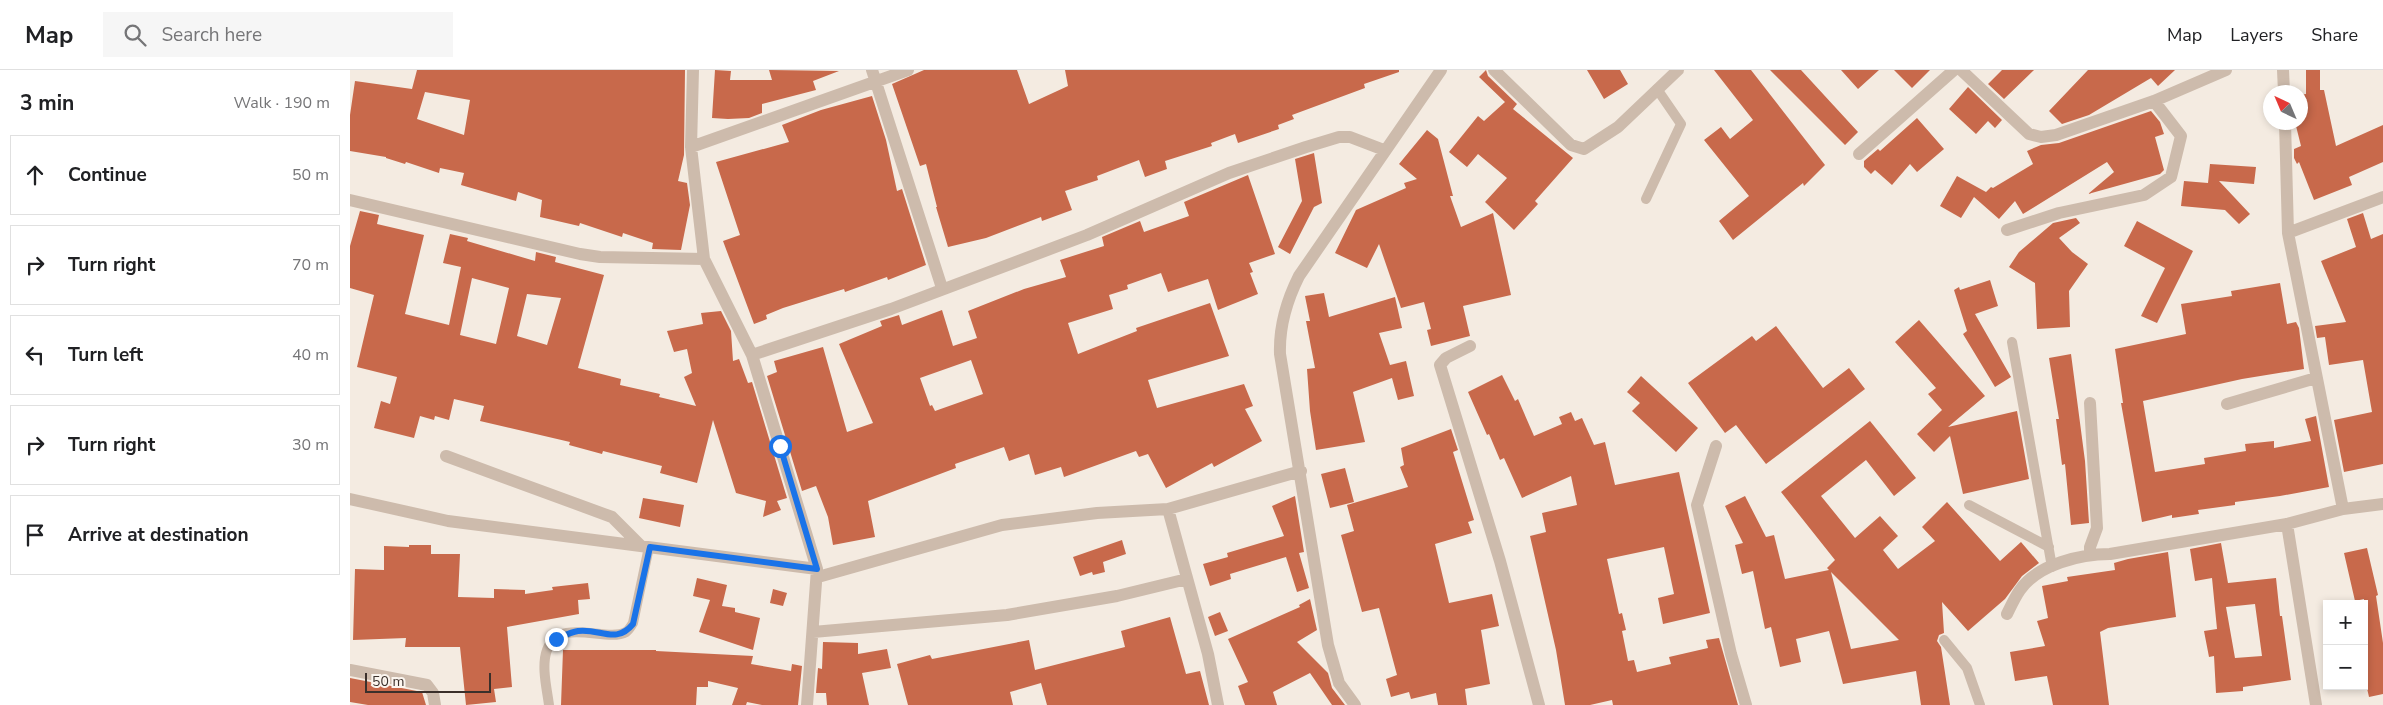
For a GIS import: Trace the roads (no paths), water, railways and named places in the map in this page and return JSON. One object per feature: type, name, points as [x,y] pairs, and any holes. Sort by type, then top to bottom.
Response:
[{"type":"street","points":[[693,70],[691,147],[704,259],[752,355],[818,573],[807,705]]},
{"type":"street","points":[[691,147],[874,76],[908,70]]},
{"type":"street","points":[[1355,705],[1339,683],[1330,652],[1280,354],[1279,337],[1282,319],[1290,294],[1299,276],[1384,150],[1441,70]]},
{"type":"street","points":[[1494,70],[1571,146],[1584,149],[1618,127],[1678,70]]},
{"type":"street","points":[[1859,154],[1954,70]]},
{"type":"street","points":[[1961,70],[2029,134],[2041,138],[2056,135],[2154,100],[2226,70]]},
{"type":"street","points":[[2283,70],[2284,85]]},
{"type":"street","points":[[874,76],[942,288]]},
{"type":"street","points":[[2007,230],[2059,212],[2144,195],[2171,177],[2181,136],[2154,100]]},
{"type":"street","points":[[2285,130],[2288,233],[2343,509]]},
{"type":"street","points":[[752,355],[891,309],[942,288],[1087,235],[1229,173],[1306,147],[1339,137],[1350,137],[1384,150]]},
{"type":"street","points":[[2288,233],[2383,197]]},
{"type":"street","points":[[350,200],[580,254],[600,257],[704,259]]},
{"type":"street","points":[[1470,346],[1446,358],[1440,365],[1441,374],[1455,411],[1497,552],[1539,705]]},
{"type":"street","points":[[2227,404],[2316,378]]},
{"type":"street","points":[[2090,403],[2098,528],[2090,547],[2090,554]]},
{"type":"street","points":[[1716,446],[1697,505],[1731,654],[1746,705]]},
{"type":"street","points":[[446,456],[612,516],[645,546]]},
{"type":"street","points":[[350,499],[448,521],[645,546],[818,573],[1002,525],[1097,513],[1168,510],[1301,471]]},
{"type":"street","points":[[2007,614],[2021,588],[2037,574],[2090,554],[2110,554],[2287,524],[2343,509],[2383,504]]},
{"type":"street","points":[[1168,510],[1208,654],[1218,705]]},
{"type":"street","points":[[2287,524],[2316,705]]},
{"type":"street","points":[[813,632],[1006,615],[1117,596],[1187,579]]},
{"type":"street","points":[[350,670],[427,685],[433,693],[435,705]]},
{"type":"lane","points":[[1646,199],[1681,124],[1658,89]]},
{"type":"lane","points":[[2012,342],[2052,567]]},
{"type":"lane","points":[[1969,505],[2049,547]]},
{"type":"lane","points":[[549,705],[545,665],[547,650],[556,639],[578,631],[616,635],[627,632],[633,624],[645,546]]},
{"type":"lane","points":[[1944,640],[1966,668],[1980,705]]}]
